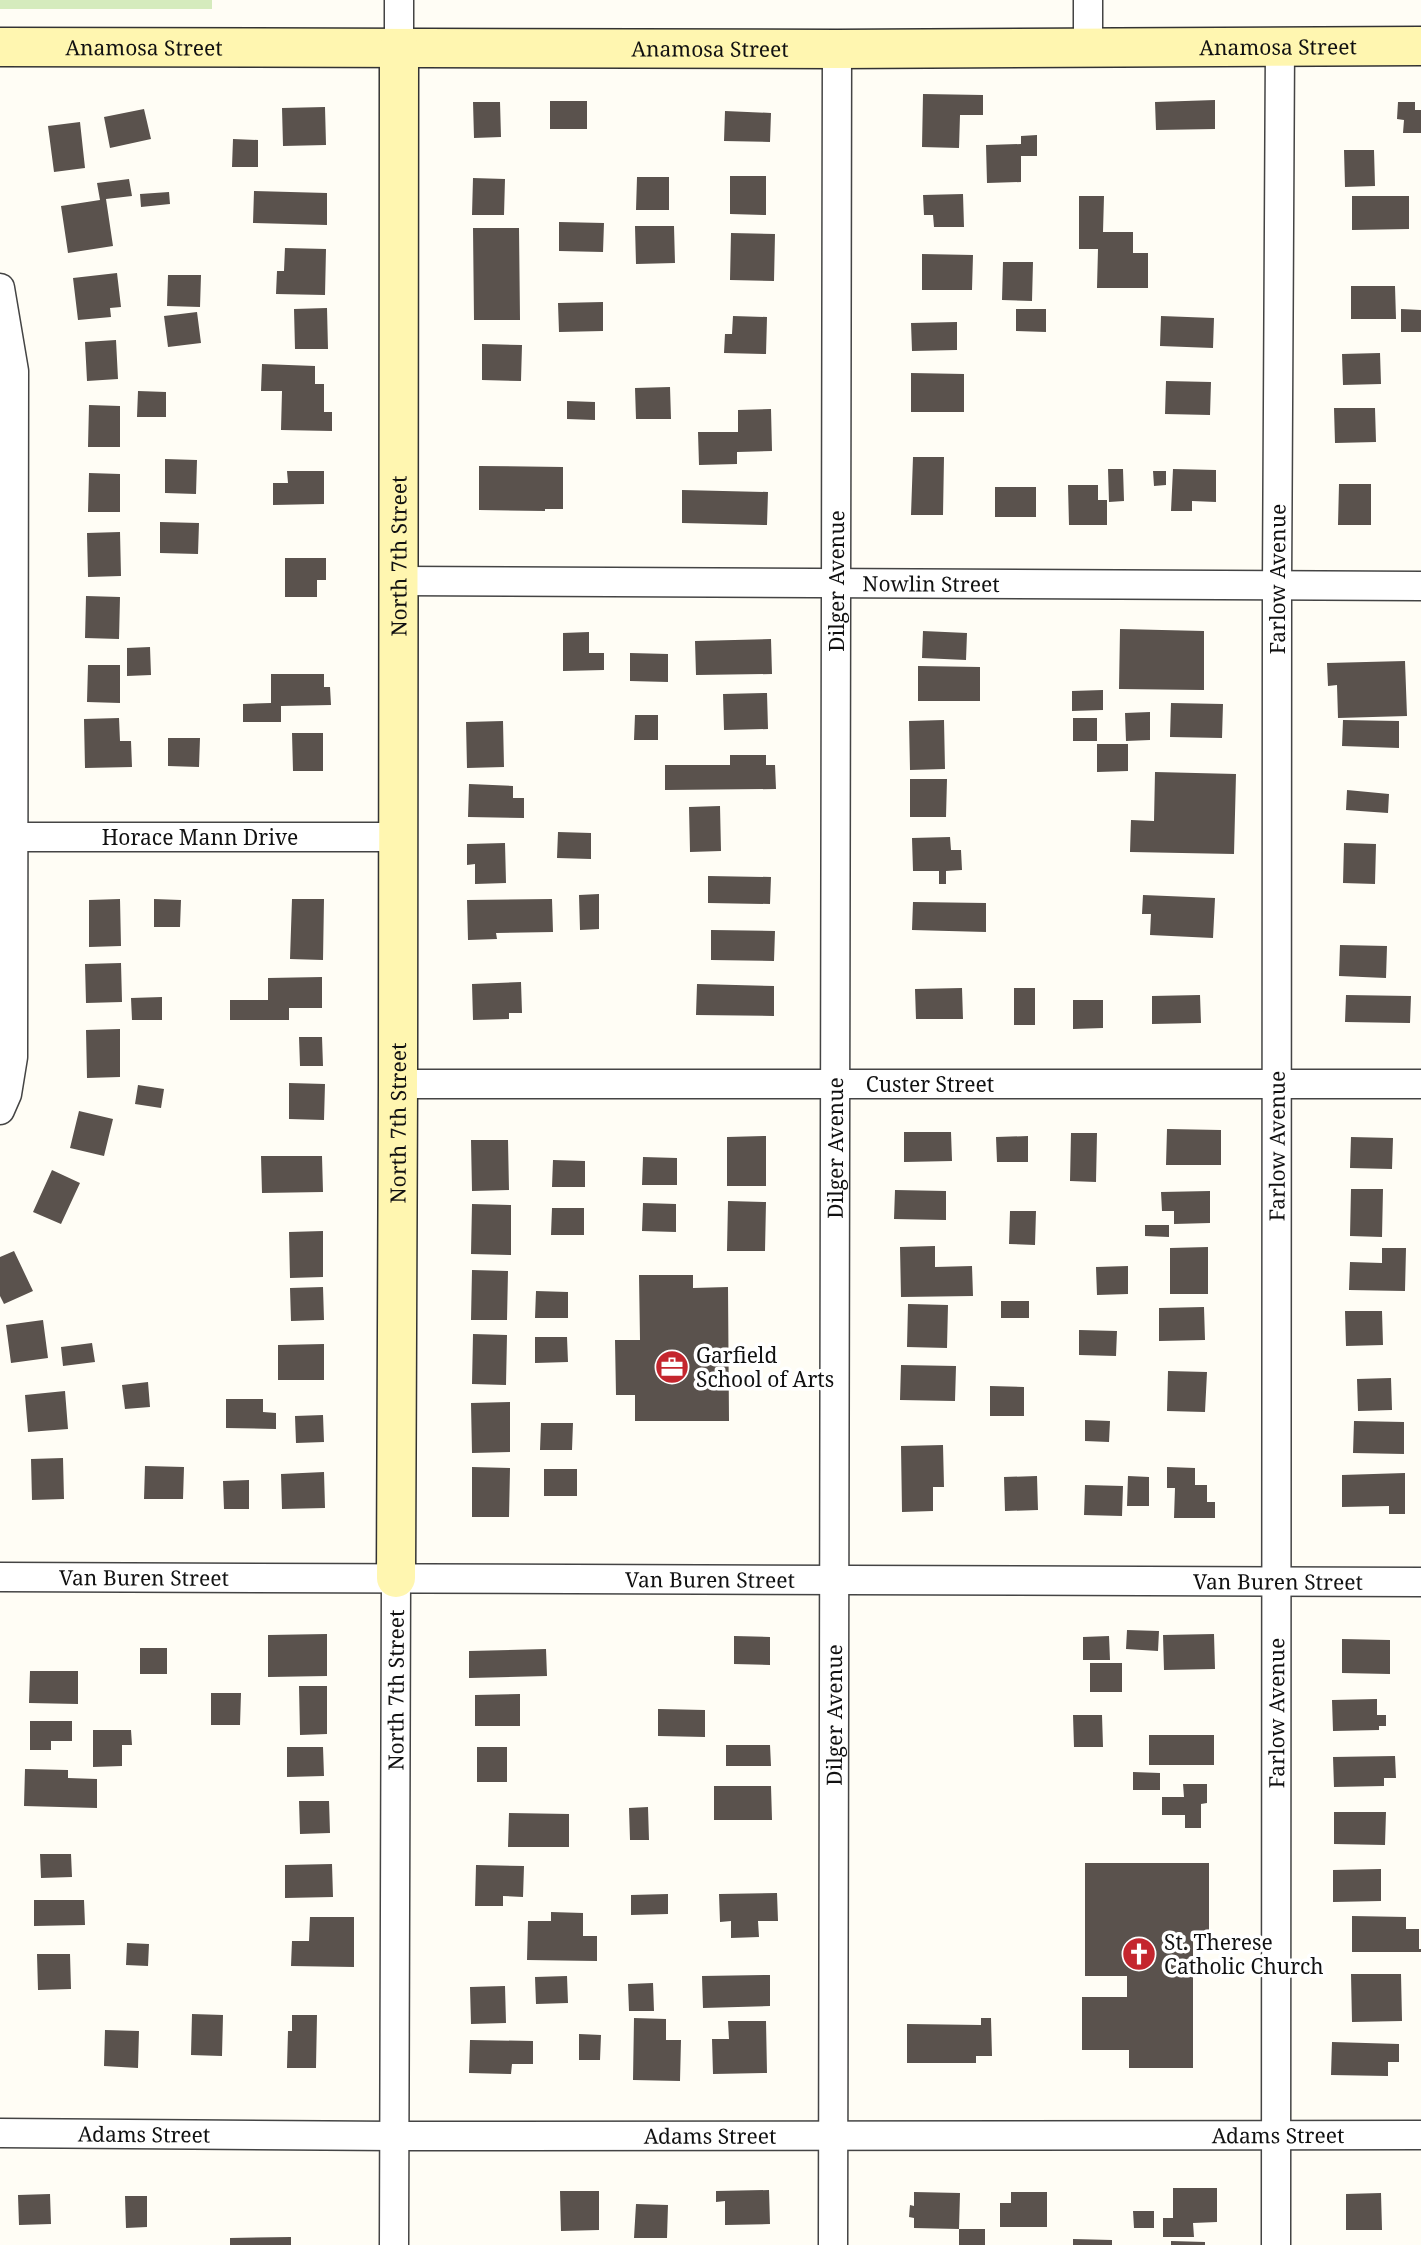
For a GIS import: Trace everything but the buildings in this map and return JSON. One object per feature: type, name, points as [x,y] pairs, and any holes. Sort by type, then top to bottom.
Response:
[{"type":"street","name":"North 7th Street","points":[[394,2245],[398,0]]},
{"type":"street","points":[[1088,0],[1088,48]]},
{"type":"street","name":"Farlow Avenue","points":[[1276,2245],[1276,586],[1280,46]]},
{"type":"street","name":"Anamosa Street","points":[[0,47],[837,49],[1421,46]]},
{"type":"street","name":"Dilger Avenue","points":[[833,2245],[837,49]]},
{"type":"street","points":[[0,288],[14,371],[7,837],[12,1057],[7,1094],[0,1110]]},
{"type":"street","name":"Nowlin Street","points":[[399,581],[1421,586]]},
{"type":"street","name":"Horace Mann Drive","points":[[7,837],[398,837]]},
{"type":"street","name":"Custer Street","points":[[398,1084],[1421,1084]]},
{"type":"street","name":"Van Buren Street","points":[[0,1577],[1421,1581]]},
{"type":"street","name":"Adams Street","points":[[0,2133],[395,2136],[1421,2135]]},
{"type":"green space","points":[[0,0],[212,0],[212,9],[0,9]]},
{"type":"place","name":"Garfield School of Arts","points":[[672,1367]]},
{"type":"place","name":"St. Therese Catholic Church","points":[[1139,1954]]}]
